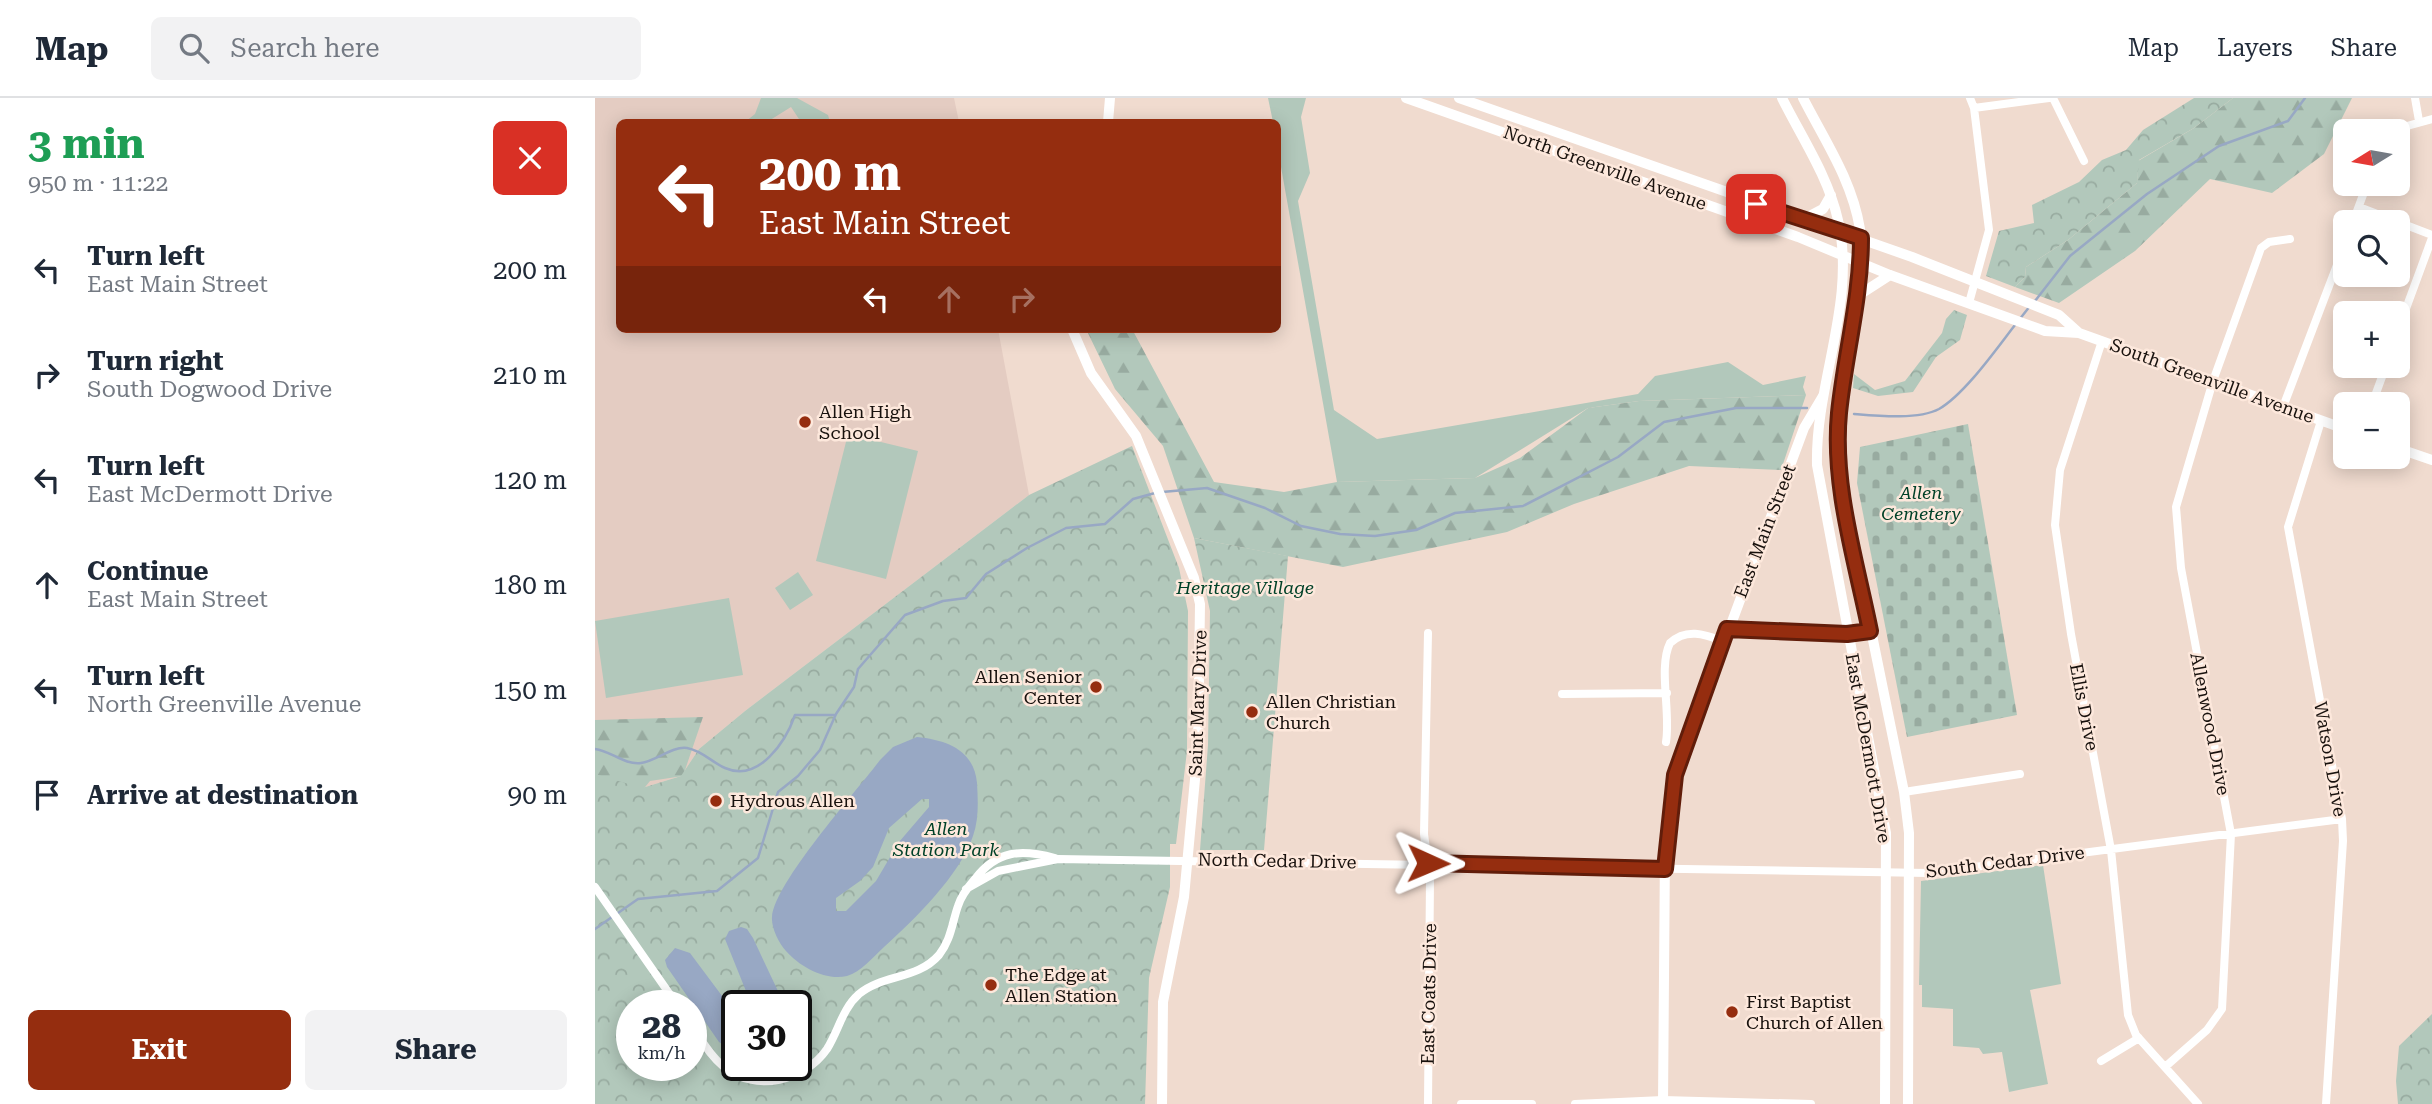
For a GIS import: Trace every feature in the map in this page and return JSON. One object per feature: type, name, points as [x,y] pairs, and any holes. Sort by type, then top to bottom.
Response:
[{"type":"main road","name":"North Greenville Avenue","points":[[1406,98],[1787,233],[1843,256]]},
{"type":"main road","name":"North Greenville Avenue","points":[[1459,98],[1802,220],[1840,231]]},
{"type":"main road","name":"East Main Street","points":[[1782,98],[1831,195],[1840,231],[1843,256],[1840,303],[1823,396]]},
{"type":"main road","points":[[1803,98],[1840,166],[1851,193],[1861,238],[1859,295]]},
{"type":"main road","points":[[1802,220],[1823,209],[1831,195]]},
{"type":"main road","name":"South Greenville Avenue","points":[[1840,231],[2059,315],[2079,333]]},
{"type":"main road","name":"South Greenville Avenue","points":[[1843,256],[2045,331],[2079,333],[2333,425]]},
{"type":"main road","points":[[1859,295],[1890,275]]},
{"type":"main road","name":"East McDermott Drive","points":[[1859,295],[1839,414],[1841,483],[1904,792],[1910,873],[1908,1104]]},
{"type":"main road","name":"East McDermott Drive","points":[[1823,396],[1817,438],[1817,465],[1886,833],[1885,1104]]},
{"type":"main road","points":[[2410,452],[2432,459]]},
{"type":"street","points":[[1108,119],[1110,98]]},
{"type":"street","points":[[1969,303],[1989,230],[1975,108],[1971,98]]},
{"type":"street","points":[[1975,108],[2051,98],[2084,161]]},
{"type":"street","points":[[2416,98],[2419,121]]},
{"type":"street","points":[[2410,124],[2432,119]]},
{"type":"street","points":[[2363,196],[2359,208],[2432,237],[2409,301]]},
{"type":"street","name":"Allenwood Drive","points":[[2165,1068],[2207,1030],[2222,1009],[2231,834],[2176,531],[2180,490],[2219,363],[2261,248],[2269,242],[2290,239]]},
{"type":"street","points":[[2283,407],[2333,276]]},
{"type":"street","name":"Saint Mary Drive","points":[[1074,333],[1086,364],[1130,425],[1140,445],[1195,584],[1201,617],[1198,747],[1184,897],[1163,1002],[1162,1104]]},
{"type":"street","name":"Ellis Drive","points":[[2102,341],[2060,470],[2055,525],[2071,634],[2111,850],[2128,1015],[2139,1038],[2198,1104]]},
{"type":"street","name":"East Main Street","points":[[1663,1102],[1665,869],[1675,775],[1727,629],[1804,428],[1823,396]]},
{"type":"street","name":"Watson Drive","points":[[2321,421],[2288,527],[2342,819],[2343,841],[2326,1104]]},
{"type":"street","points":[[1727,629],[1847,634],[1870,631]]},
{"type":"street","name":"East Coats Drive","points":[[1428,633],[1424,834],[1430,892],[1428,1104]]},
{"type":"street","points":[[1666,742],[1665,659],[1670,643],[1686,634],[1705,634],[1723,641]]},
{"type":"street","points":[[1562,694],[1667,693]]},
{"type":"street","points":[[1904,792],[2020,774]]},
{"type":"street","name":"South Cedar Drive","points":[[1665,869],[1910,873],[2111,850],[2342,819]]},
{"type":"street","name":"North Cedar Drive","points":[[707,1048],[731,1072],[769,1081],[796,1075],[816,1062],[828,1047],[847,1008],[860,993],[877,984],[920,970],[937,957],[946,945],[958,904],[983,868],[1001,856],[1028,852],[1058,859]]},
{"type":"street","name":"North Cedar Drive","points":[[966,889],[998,871],[1058,859],[1187,859],[1665,869]]},
{"type":"street","points":[[595,887],[667,990]]},
{"type":"street","points":[[2101,1061],[2139,1038]]},
{"type":"street","points":[[1461,1104],[1532,1104]]},
{"type":"street","points":[[1575,1104],[1811,1104]]},
{"type":"shaded area","name":"Allen High School","points":[[595,98],[954,98],[958,119],[616,119],[616,333],[999,333],[1029,495],[745,711],[699,749],[681,776],[642,788],[595,774]]},
{"type":"green space","points":[[761,98],[797,98],[828,115],[829,119],[799,119],[791,107],[772,119],[749,119],[755,114]]},
{"type":"green space","points":[[1268,98],[1306,98],[1301,117],[1310,173],[1298,201],[1334,410],[1377,439],[1638,394],[1655,376],[1728,362],[1763,385],[1806,376],[1803,387],[1806,395],[1639,401],[1588,408],[1475,478],[1337,482],[1281,167],[1281,119],[1272,119]]},
{"type":"green space","points":[[2194,98],[2233,98],[2194,128],[2139,160],[2137,183],[2068,240],[2026,267],[2025,277],[2015,287],[1986,276],[1999,231],[2034,223],[2032,205],[2079,182],[2102,160],[2126,150],[2143,130]]},
{"type":"green space","points":[[2233,98],[2352,98],[2342,119],[2333,119],[2333,136],[2324,154],[2272,193],[2210,179],[2135,251],[2059,303],[2015,287],[2025,277],[2026,267],[2068,240],[2137,183],[2138,161],[2194,128]]},
{"type":"green space","points":[[1954,310],[1967,315],[1960,340],[1936,357],[1913,392],[1878,396],[1853,388],[1854,374],[1875,390],[1905,381],[1942,333],[1946,319]]},
{"type":"green space","points":[[1088,333],[1134,333],[1214,482],[1284,492],[1337,482],[1475,478],[1520,458],[1588,408],[1639,401],[1806,395],[1781,470],[1689,466],[1574,504],[1507,532],[1343,567],[1194,538],[1163,446],[1115,389]]},
{"type":"green space","name":"Allen Cemetery","points":[[1968,424],[2017,715],[1907,737],[1857,483],[1860,447]]},
{"type":"green space","points":[[848,434],[918,451],[886,579],[816,561]]},
{"type":"green space","name":"Allen Station Park","points":[[1132,446],[1179,568],[1188,611],[1187,751],[1176,844],[1170,844],[1170,887],[1149,978],[1145,1104],[595,1104],[595,774],[642,788],[681,776],[699,749],[1029,495]]},
{"type":"green space","name":"Heritage Village","points":[[1194,538],[1288,556],[1264,850],[1200,850],[1208,745],[1210,611]]},
{"type":"green space","points":[[798,572],[813,595],[790,610],[775,588]]},
{"type":"green space","points":[[729,598],[743,675],[606,698],[595,621]]},
{"type":"green space","points":[[703,717],[683,776],[650,781],[637,797],[595,784],[595,720]]},
{"type":"green space","points":[[2043,865],[2061,984],[2030,990],[2048,1084],[2009,1092],[2002,1052],[1983,1054],[1979,1048],[1953,1046],[1953,1009],[1922,1007],[1922,985],[1919,985],[1921,881]]},
{"type":"green space","points":[[2432,1014],[2432,1104],[2398,1104],[2396,1081],[2399,1046]]},
{"type":"water","points":[[917,737],[948,744],[965,755],[971,762],[977,783],[975,830],[958,866],[935,896],[867,964],[847,976],[822,975],[798,962],[786,951],[774,930],[772,917],[787,882],[801,860],[893,747]],"holes":[[[922,799],[929,799],[929,807],[899,842],[876,881],[846,911],[836,911],[836,898],[860,881],[873,867],[889,828]]]},
{"type":"water","points":[[741,927],[747,929],[777,990],[746,990],[725,939],[729,931]]},
{"type":"water","points":[[675,948],[690,953],[721,995],[721,1043],[707,1025],[707,990],[683,990],[665,960]]},
{"type":"waterway","points":[[2035,301],[2070,256],[2147,194],[2219,146],[2288,121],[2305,98]]},
{"type":"waterway","points":[[2019,320],[2030,306]]},
{"type":"waterway","points":[[1854,414],[1909,416],[1939,409],[1970,382],[2015,325]]},
{"type":"waterway","points":[[1162,492],[1207,488],[1265,508],[1301,526],[1340,534],[1375,536],[1416,530],[1455,513],[1523,506],[1618,457],[1664,422],[1736,408],[1807,408]]},
{"type":"waterway","points":[[618,913],[638,899],[717,891],[758,858],[778,792],[798,776],[820,750],[836,714],[854,687],[858,669],[905,615],[943,601],[966,598],[986,574],[1027,548],[1066,528],[1105,524],[1133,499],[1155,493]]},
{"type":"waterway","points":[[595,749],[629,762],[641,763],[676,749],[687,748],[725,768],[749,770],[760,765],[778,747],[795,715],[834,715]]},
{"type":"waterway","points":[[595,929],[612,917]]},
{"type":"place","name":"Allen High School","points":[[805,422]]},
{"type":"place","name":"Allen Senior Center","points":[[1096,687]]},
{"type":"place","name":"Allen Christian Church","points":[[1252,712]]},
{"type":"place","name":"Hydrous Allen","points":[[716,801]]},
{"type":"place","name":"The Edge at Allen Station","points":[[991,985]]},
{"type":"place","name":"First Baptist Church of Allen","points":[[1732,1012]]},
{"type":"route","points":[[1428,863],[1665,869],[1665,848],[1675,775],[1727,629],[1847,634],[1870,631],[1841,483],[1838,446],[1839,414],[1859,295],[1861,238],[1756,204]]}]
